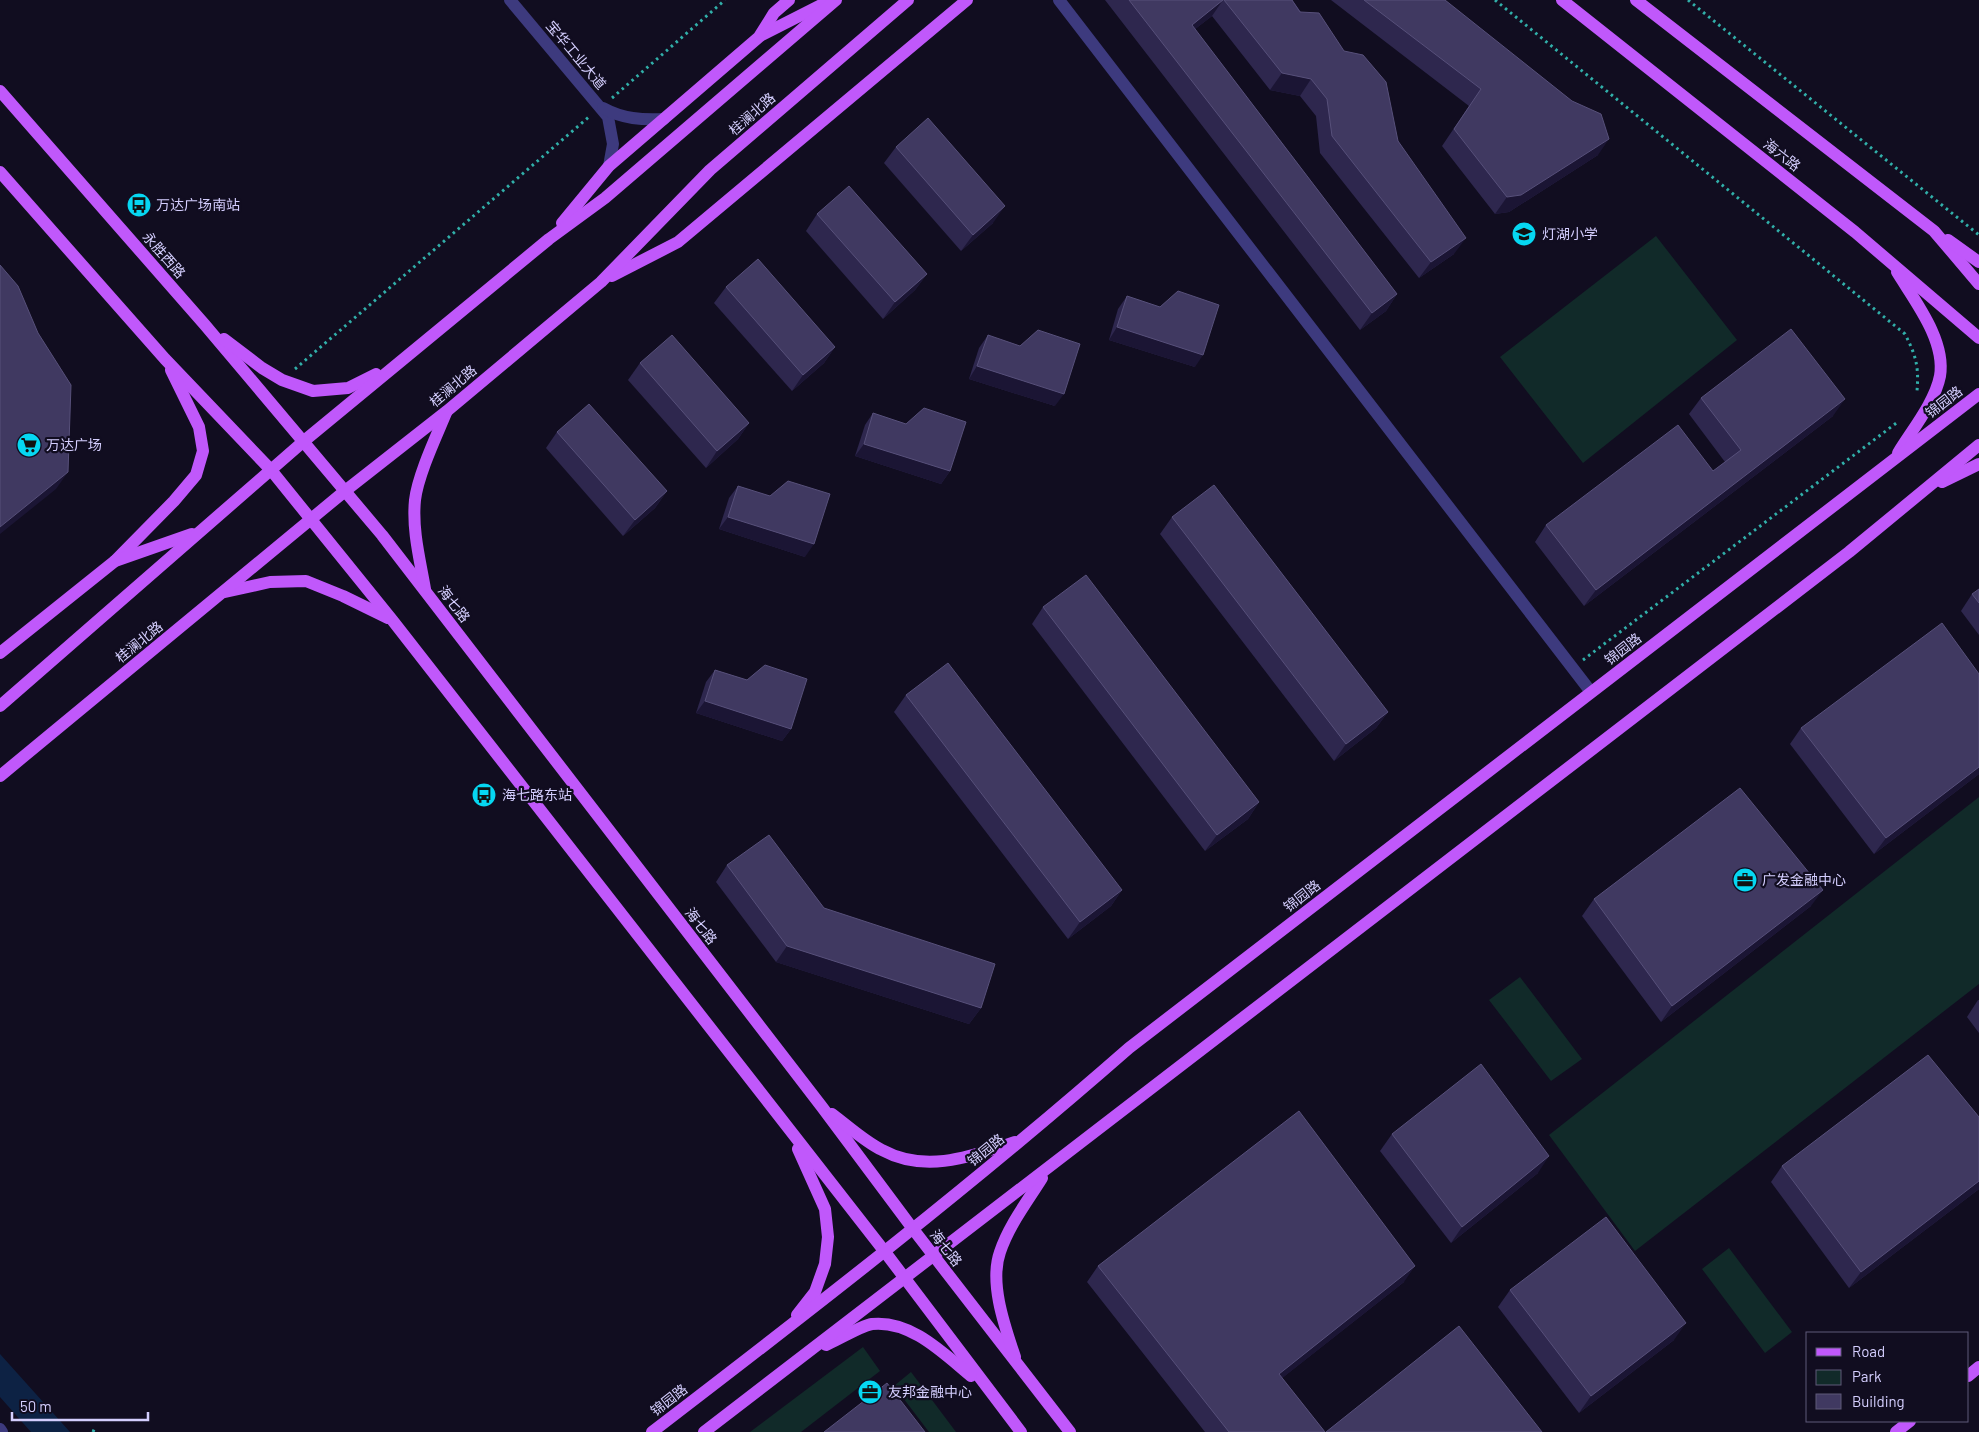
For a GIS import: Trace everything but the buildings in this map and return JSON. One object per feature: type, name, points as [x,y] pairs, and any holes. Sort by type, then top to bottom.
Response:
[{"type":"main road","points":[[759,36],[774,13],[790,0]]},
{"type":"main road","points":[[549,239],[609,166],[759,36],[831,0]]},
{"type":"main road","points":[[0,706],[304,441],[549,239],[605,198],[836,0]]},
{"type":"main road","name":"桂澜北路","points":[[0,776],[345,491],[447,411],[601,282],[710,170],[908,0]]},
{"type":"main road","points":[[601,282],[678,242],[967,0]]},
{"type":"main road","name":"海六路","points":[[1562,0],[1890,262],[1979,338]]},
{"type":"main road","points":[[1636,0],[1934,231],[1979,262]]},
{"type":"main road","name":"永胜西路","points":[[0,91],[304,441]]},
{"type":"main road","points":[[0,172],[165,359],[271,470],[393,621],[790,1130],[1021,1432]]},
{"type":"main road","points":[[1934,231],[1979,284]]},
{"type":"main road","points":[[1890,262],[1928,322],[1938,348],[1940,375],[1930,403],[1893,461]]},
{"type":"main road","points":[[205,325],[262,368],[282,380],[313,391],[348,388],[396,364]]},
{"type":"main road","points":[[0,653],[115,561],[174,501],[196,475],[203,451],[199,427],[165,359]]},
{"type":"main road","name":"锦园路","points":[[652,1432],[885,1252],[1023,1139],[1129,1048],[1979,394]]},
{"type":"main road","points":[[425,591],[416,534],[415,499],[427,461],[447,411]]},
{"type":"main road","name":"海七路","points":[[304,441],[382,535],[1070,1432]]},
{"type":"main road","points":[[704,1432],[1841,558],[1979,445]]},
{"type":"main road","points":[[1922,492],[1979,464]]},
{"type":"main road","points":[[115,561],[199,532]]},
{"type":"main road","points":[[223,593],[270,582],[306,581],[343,596],[393,621]]},
{"type":"main road","points":[[822,1107],[882,1150],[908,1160],[935,1162],[967,1158],[1023,1139]]},
{"type":"main road","points":[[787,1328],[815,1292],[825,1264],[828,1237],[825,1209],[790,1130]]},
{"type":"main road","points":[[1019,1366],[1003,1322],[996,1287],[999,1253],[1014,1221],[1047,1170]]},
{"type":"main road","points":[[808,1353],[871,1324],[898,1326],[928,1341],[987,1388]]},
{"type":"main road","points":[[1969,1375],[1979,1367]]},
{"type":"main road","points":[[1896,1432],[1909,1422]]},
{"type":"street","name":"宝华工业大道","points":[[510,0],[601,107]]},
{"type":"street","points":[[1059,0],[1591,692]]},
{"type":"street","points":[[601,107],[617,116],[644,120],[664,119]]},
{"type":"street","points":[[601,107],[608,117],[613,144],[609,166]]},
{"type":"path","points":[[282,380],[725,0]]},
{"type":"path","points":[[1495,0],[1905,334],[1917,357],[1919,373],[1917,397]]},
{"type":"path","points":[[1688,0],[1979,235]]},
{"type":"path","points":[[1573,667],[1900,421]]},
{"type":"path","points":[[93,1432],[95,1427]]},
{"type":"green space","points":[[1656,236],[1737,340],[1583,463],[1500,357]]},
{"type":"green space","points":[[1979,797],[1979,984],[1635,1251],[1549,1135]]},
{"type":"green space","points":[[1520,977],[1582,1059],[1551,1081],[1489,1000]]},
{"type":"green space","points":[[1729,1248],[1792,1332],[1765,1353],[1702,1269]]},
{"type":"green space","points":[[863,1347],[880,1371],[801,1432],[750,1432]]},
{"type":"green space","points":[[911,1372],[956,1432],[929,1432],[894,1386]]},
{"type":"water","points":[[0,1354],[70,1432],[31,1432],[0,1397]]},
{"type":"place","name":"万达广场南站","points":[[139,205]]},
{"type":"place","name":"灯湖小学","points":[[1524,234]]},
{"type":"place","name":"万达广场","points":[[29,445]]},
{"type":"place","name":"海七路东站","points":[[484,795]]},
{"type":"place","name":"广发金融中心","points":[[1745,880]]},
{"type":"place","name":"友邦金融中心","points":[[870,1392]]}]
